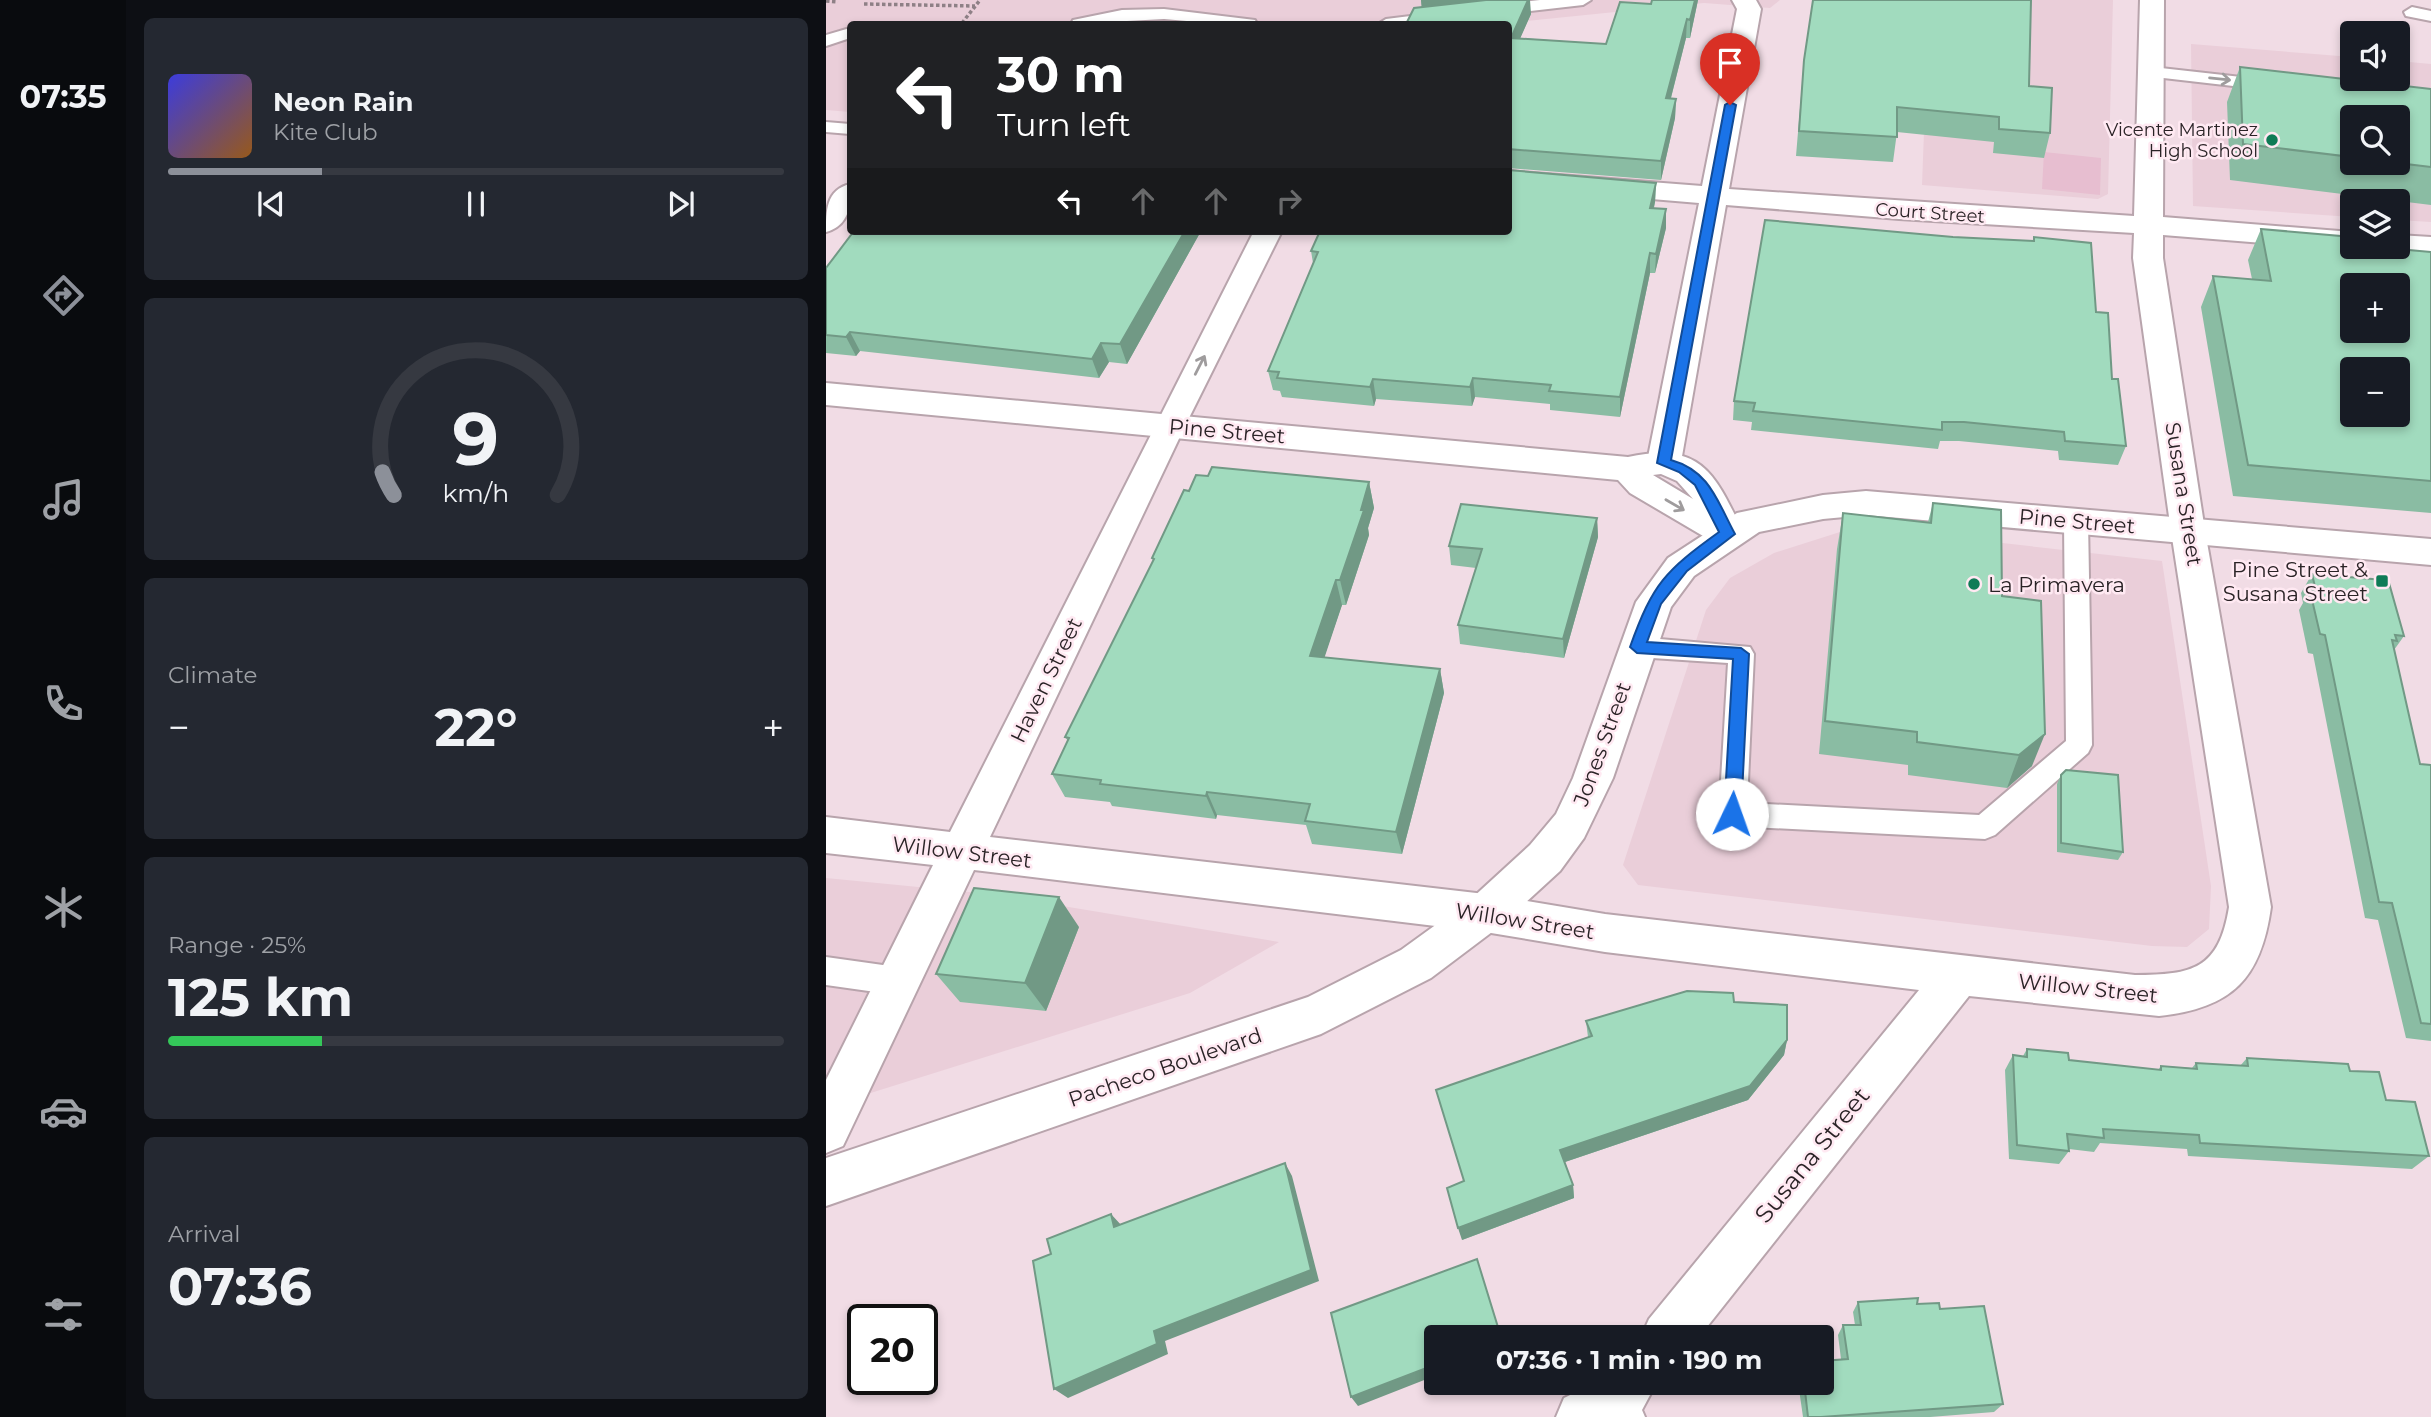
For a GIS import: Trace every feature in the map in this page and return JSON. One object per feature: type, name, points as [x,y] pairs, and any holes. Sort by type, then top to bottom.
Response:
[{"type":"street","points":[[1727,534],[1701,482],[1684,468],[1664,463],[1749,9],[1744,0]]},
{"type":"street","name":"Susana Street","points":[[2152,0],[2148,258],[2188,531],[2250,907],[2248,936],[2221,977]]},
{"type":"street","name":"Court Street","points":[[1512,179],[1899,211],[2340,240]]},
{"type":"street","points":[[826,223],[847,196]]},
{"type":"street","name":"Haven Street","points":[[826,1130],[1169,426],[1266,235]]},
{"type":"street","points":[[2410,245],[2431,246]]},
{"type":"street","name":"Pine Street","points":[[826,394],[1628,469],[1664,463]]},
{"type":"street","points":[[1628,469],[1652,491],[1727,534]]},
{"type":"street","name":"Pine Street","points":[[1727,534],[1749,522],[1823,507],[1866,503],[2431,552]]},
{"type":"street","name":"Jones Street","points":[[1485,913],[1545,858],[1570,826],[1592,778],[1654,601],[1681,567],[1727,534]]},
{"type":"street","name":"Willow Street","points":[[826,835],[1485,913],[1619,934],[2166,996],[2198,991],[2221,977]]},
{"type":"street","name":"Pacheco Boulevard","points":[[826,1182],[1321,1013],[1416,964],[1485,913]]},
{"type":"street","name":"Susana Street","points":[[1677,1325],[1959,974]]},
{"type":"lane","points":[[1483,12],[1584,0]]},
{"type":"lane","points":[[2412,12],[2431,16]]},
{"type":"lane","points":[[1096,21],[1129,15],[1187,13],[1233,21]]},
{"type":"lane","points":[[1409,21],[1456,15]]},
{"type":"lane","points":[[826,41],[847,34]]},
{"type":"lane","points":[[2152,72],[2286,87]]},
{"type":"lane","points":[[826,127],[847,129]]},
{"type":"lane","points":[[1637,647],[1741,654],[1732,814],[1985,827],[2079,745],[2076,521]]},
{"type":"lane","points":[[826,971],[897,981]]},
{"type":"path","points":[[964,21],[980,0]]},
{"type":"path","points":[[826,1],[838,2]]},
{"type":"path","points":[[863,4],[913,7],[975,6]]},
{"type":"shaded area","points":[[826,0],[1780,0],[1770,8],[1704,3],[1512,23],[847,21],[847,112],[826,110]]},
{"type":"shaded area","points":[[1929,0],[2113,0],[2108,194],[2098,199],[1922,185]]},
{"type":"shaded area","name":"Vicente Martinez High School","points":[[2191,44],[2340,56],[2340,91],[2410,91],[2410,62],[2431,64],[2431,222],[2410,221],[2410,189],[2340,189],[2340,216],[2193,206]]},
{"type":"shaded area","points":[[2044,152],[2101,158],[2100,195],[2042,189]]},
{"type":"shaded area","points":[[1895,531],[2162,561],[2211,886],[2209,929],[2187,947],[2152,946],[1638,885],[1623,865],[1706,610],[1730,578],[1774,553],[1840,532]]},
{"type":"shaded area","points":[[826,878],[990,894],[1279,942],[1190,993],[826,1107]]},
{"type":"building","points":[[1486,0],[1528,0],[1512,36],[1512,21],[1408,21],[1414,8]]},
{"type":"building","points":[[1652,0],[1695,0],[1690,20],[1687,19],[1666,98],[1676,99],[1661,161],[1512,149],[1512,38],[1606,44],[1620,2],[1651,4]]},
{"type":"building","points":[[1813,0],[2031,0],[2029,86],[2052,88],[2050,133],[1999,129],[1999,117],[1897,107],[1897,137],[1799,131],[1804,60]]},
{"type":"building","points":[[2240,67],[2340,79],[2340,91],[2410,91],[2410,87],[2431,89],[2431,167],[2410,164],[2410,105],[2340,105],[2340,156],[2243,144]]},
{"type":"building","points":[[1512,170],[1656,183],[1650,208],[1666,209],[1656,254],[1650,253],[1620,397],[1549,391],[1551,385],[1473,378],[1470,387],[1373,379],[1370,387],[1277,378],[1279,372],[1268,371],[1318,252],[1311,251],[1318,235],[1512,235]]},
{"type":"building","points":[[1765,220],[1953,237],[2034,241],[2034,237],[2091,243],[2096,312],[2108,313],[2112,379],[2118,379],[2126,446],[2065,441],[2064,432],[1964,422],[1942,422],[1942,430],[1753,411],[1755,403],[1734,401]]},
{"type":"building","points":[[2261,229],[2340,236],[2340,259],[2410,259],[2410,250],[2431,252],[2431,481],[2248,465],[2213,276],[2271,281]]},
{"type":"building","points":[[851,235],[1183,235],[1120,344],[1101,343],[1092,359],[850,332],[846,337],[826,335],[826,268]]},
{"type":"building","points":[[1212,467],[1369,482],[1361,510],[1364,510],[1310,656],[1440,669],[1396,832],[1305,821],[1310,804],[1207,792],[1206,796],[1100,784],[1101,780],[1052,774],[1069,738],[1065,737],[1154,559],[1152,558],[1184,490],[1189,491],[1196,475],[1208,476]]},
{"type":"building","points":[[1933,503],[2001,510],[2002,596],[2041,601],[2045,734],[2019,755],[1917,742],[1917,732],[1825,721],[1843,513],[1931,523]]},
{"type":"building","points":[[1461,504],[1597,518],[1563,639],[1458,625],[1482,549],[1449,546]]},
{"type":"building","points":[[2312,574],[2384,580],[2389,583],[2404,636],[2395,635],[2397,641],[2392,640],[2420,764],[2431,765],[2431,1024],[2421,1023],[2392,903],[2379,902],[2325,635],[2320,634],[2310,591],[2316,591]]},
{"type":"building","points":[[2066,770],[2118,775],[2123,852],[2061,843],[2061,775]]},
{"type":"building","points":[[974,888],[1059,897],[1025,983],[936,974]]},
{"type":"building","points":[[1687,991],[1733,993],[1734,1002],[1787,1005],[1787,1040],[1750,1086],[1560,1150],[1573,1185],[1458,1228],[1447,1188],[1464,1181],[1436,1090],[1592,1036],[1586,1021]]},
{"type":"building","points":[[2027,1049],[2068,1053],[2069,1060],[2161,1070],[2161,1066],[2197,1069],[2196,1063],[2248,1066],[2247,1058],[2348,1064],[2350,1071],[2379,1072],[2386,1100],[2415,1102],[2429,1156],[2200,1143],[2199,1135],[2103,1129],[2104,1138],[2067,1134],[2069,1151],[2017,1145],[2013,1055],[2027,1057]]},
{"type":"building","points":[[1285,1163],[1311,1270],[1154,1331],[1157,1344],[1054,1389],[1033,1261],[1051,1254],[1047,1239],[1111,1214],[1114,1227]]},
{"type":"building","points":[[1477,1259],[1497,1325],[1424,1325],[1424,1369],[1351,1397],[1331,1313]]},
{"type":"building","points":[[1918,1298],[1917,1304],[1939,1303],[1940,1309],[1984,1306],[2003,1404],[1808,1417],[1805,1395],[1834,1395],[1834,1360],[1848,1359],[1843,1325],[1861,1325],[1858,1302]]},
{"type":"place","name":"Vicente Martinez High School","points":[[2272,140]]},
{"type":"place","name":"Pine Street & Susana Street","points":[[2382,581]]},
{"type":"place","name":"La Primavera","points":[[1974,584]]},
{"type":"route","points":[[1730,105],[1664,463],[1684,468],[1701,482],[1727,534],[1681,567],[1654,601],[1637,647],[1741,654],[1732,814]]}]
